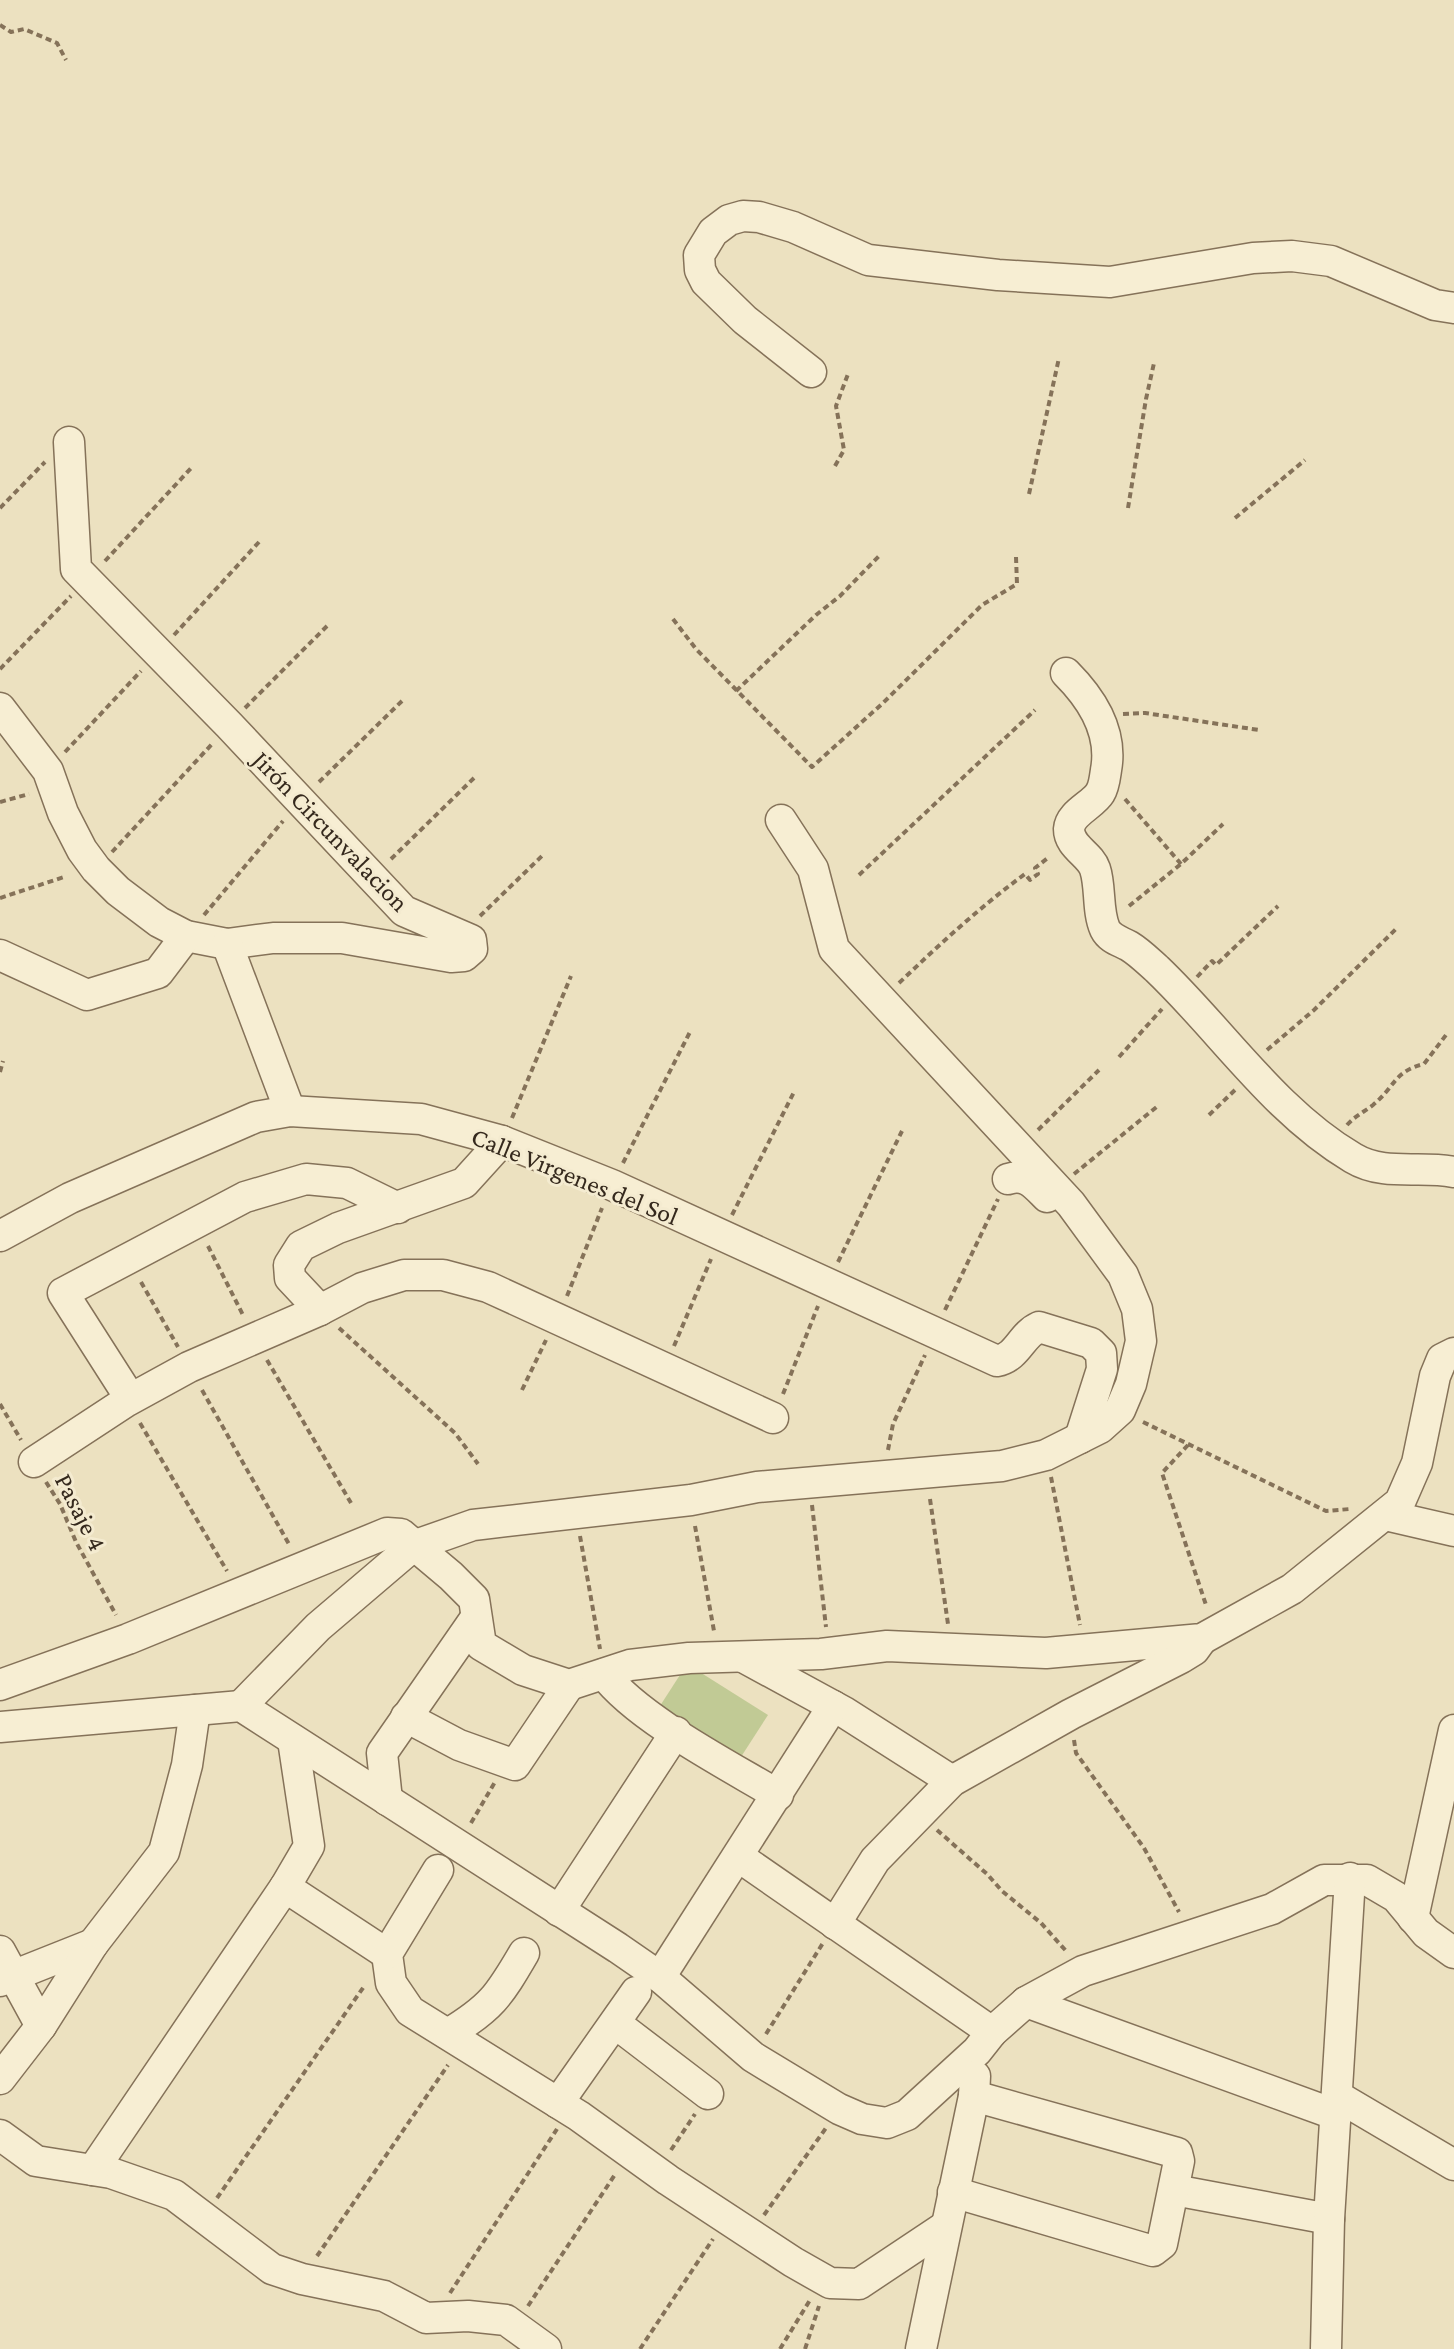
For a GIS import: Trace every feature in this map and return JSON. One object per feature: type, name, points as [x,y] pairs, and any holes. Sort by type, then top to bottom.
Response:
[{"type":"street","points":[[811,372],[745,320],[706,282],[700,270],[699,255],[713,232],[729,220],[743,216],[759,217],[868,260],[998,275],[1110,282],[1253,258],[1292,256],[1331,261],[1435,305],[1454,308]]},
{"type":"street","name":"Jirón Circunvalacion","points":[[0,708],[48,771],[63,813],[82,850],[96,869],[118,891],[159,922],[186,936],[227,944],[273,938],[342,938],[451,957],[464,956],[472,949],[471,940],[461,934],[404,911],[76,569],[61,448]]},
{"type":"street","points":[[1066,673],[1098,715],[1107,747],[1101,793],[1072,820],[1069,830],[1073,843],[1095,867],[1105,929],[1114,940],[1141,955],[1173,1000],[1331,1142],[1367,1164],[1396,1171],[1423,1169],[1454,1172]]},
{"type":"street","points":[[241,1706],[318,1627],[413,1546],[473,1525],[691,1500],[757,1487],[1002,1466],[1046,1455],[1100,1428],[1120,1410],[1131,1384],[1141,1341],[1137,1309],[1123,1275],[1063,1196],[834,949],[813,869],[781,820]]},
{"type":"street","points":[[0,955],[87,995],[158,973],[186,936]]},
{"type":"street","points":[[227,944],[290,1111]]},
{"type":"street","name":"Calle Virgenes del Sol","points":[[0,1236],[70,1198],[256,1117],[290,1111],[421,1119],[502,1141],[612,1185],[997,1361],[1012,1355],[1029,1331],[1039,1327],[1091,1343],[1101,1353],[1102,1369],[1080,1438]]},
{"type":"street","points":[[320,1310],[290,1278],[289,1265],[301,1246],[338,1228],[464,1183],[502,1141]]},
{"type":"street","points":[[1008,1179],[1017,1176],[1032,1182],[1053,1203],[1063,1196]]},
{"type":"street","points":[[125,1394],[63,1293],[245,1197],[306,1179],[347,1183],[398,1208]]},
{"type":"street","points":[[34,1462],[125,1394],[320,1310],[362,1288],[404,1275],[443,1275],[488,1287],[773,1418]]},
{"type":"street","points":[[0,1685],[128,1639],[387,1533],[401,1534],[474,1599],[481,1645],[523,1670],[569,1685],[630,1665],[689,1658],[732,1658],[887,1646],[1046,1653],[1202,1639],[1292,1589],[1400,1502],[1417,1463],[1435,1376],[1442,1359],[1454,1353]]},
{"type":"street","points":[[1385,1515],[1454,1531]]},
{"type":"street","points":[[387,1800],[382,1753],[475,1619]]},
{"type":"street","points":[[835,1924],[875,1860],[952,1781],[1071,1714],[1181,1658],[1194,1650],[1202,1639]]},
{"type":"street","points":[[732,1658],[833,1706],[952,1781]]},
{"type":"street","points":[[604,1674],[618,1692],[778,1795]]},
{"type":"street","points":[[406,1717],[459,1745],[515,1765],[569,1685]]},
{"type":"street","points":[[0,1727],[241,1706],[559,1911],[648,1984],[753,2057],[839,2109],[862,2119],[887,2123],[907,2115],[1026,2002],[1083,1971],[1272,1909],[1324,1880],[1367,1880],[1396,1897],[1426,1933],[1454,1953]]},
{"type":"street","points":[[564,2107],[615,2023],[648,1984],[739,1857],[833,1706]]},
{"type":"street","points":[[0,2079],[41,2026],[93,1944],[164,1852],[187,1765],[195,1710]]},
{"type":"street","points":[[1413,1918],[1454,1730]]},
{"type":"street","points":[[559,1911],[676,1732]]},
{"type":"street","points":[[93,2170],[285,1887],[309,1846],[293,1740]]},
{"type":"street","points":[[739,1857],[835,1924],[984,2042]]},
{"type":"street","points":[[438,1870],[387,1954],[391,1983],[410,2011],[564,2107],[824,2280],[859,2284],[946,2226]]},
{"type":"street","points":[[1326,2349],[1329,2219],[1350,1878]]},
{"type":"street","points":[[285,1887],[387,1954]]},
{"type":"street","points":[[41,2026],[4,1969],[93,1944]]},
{"type":"street","points":[[455,2039],[499,1995],[524,1953]]},
{"type":"street","points":[[1026,2002],[1336,2105],[1454,2165]]},
{"type":"street","points":[[615,2023],[708,2094]]},
{"type":"street","points":[[921,2349],[984,2042]]},
{"type":"street","points":[[953,2192],[1153,2251],[1162,2244],[1174,2190],[1179,2161],[1177,2153],[974,2096]]},
{"type":"street","points":[[0,2135],[36,2161],[111,2173],[174,2195],[272,2269],[302,2279],[384,2296],[426,2318],[468,2316],[506,2320],[546,2349]]},
{"type":"street","points":[[1174,2190],[1329,2219]]},
{"type":"path","points":[[0,25],[11,32],[24,29],[57,43],[66,60]]},
{"type":"path","points":[[1029,494],[1059,358]]},
{"type":"path","points":[[1128,508],[1154,363]]},
{"type":"path","points":[[835,466],[844,450],[836,406],[848,374]]},
{"type":"path","points":[[0,508],[61,448]]},
{"type":"path","points":[[1235,518],[1305,460]]},
{"type":"path","points":[[736,691],[881,554]]},
{"type":"path","points":[[673,619],[696,649],[812,767],[883,703],[982,605],[1017,584],[1016,557]]},
{"type":"path","points":[[859,875],[1035,710]]},
{"type":"path","points":[[1098,715],[1145,713],[1259,730]]},
{"type":"path","points":[[372,877],[475,777]]},
{"type":"path","points":[[0,802],[36,792]]},
{"type":"path","points":[[1121,794],[1181,864]]},
{"type":"path","points":[[1129,906],[1181,864],[1223,824]]},
{"type":"path","points":[[461,934],[544,854]]},
{"type":"path","points":[[881,1002],[947,937],[1025,874],[1030,880],[1038,874],[1035,868],[1049,857]]},
{"type":"path","points":[[0,898],[64,877]]},
{"type":"path","points":[[1119,1057],[1156,1013],[1212,961],[1216,965],[1278,906]]},
{"type":"path","points":[[1209,1115],[1250,1070],[1396,929]]},
{"type":"path","points":[[502,1141],[571,976]]},
{"type":"path","points":[[1331,1142],[1355,1115],[1373,1105],[1406,1068],[1424,1064],[1446,1035]]},
{"type":"path","points":[[0,1072],[3,1061]]},
{"type":"path","points":[[1019,1149],[1099,1070]]},
{"type":"path","points":[[1063,1196],[1159,1105]]},
{"type":"path","points":[[196,1223],[255,1338],[351,1503]]},
{"type":"path","points":[[128,1259],[303,1569]]},
{"type":"path","points":[[320,1310],[455,1433],[478,1464]]},
{"type":"path","points":[[125,1394],[240,1594]]},
{"type":"path","name":"Pasaje 4","points":[[0,1404],[60,1504],[76,1542],[128,1639]]},
{"type":"path","points":[[1120,1410],[1326,1511],[1351,1508]]},
{"type":"path","points":[[1188,1444],[1162,1473],[1206,1605]]},
{"type":"path","points":[[1046,1455],[1083,1640]]},
{"type":"path","points":[[925,1473],[949,1631]]},
{"type":"path","points":[[809,1483],[829,1652]]},
{"type":"path","points":[[691,1500],[732,1658]]},
{"type":"path","points":[[575,1514],[604,1674]]},
{"type":"path","points":[[1071,1714],[1076,1753],[1144,1848],[1190,1935]]},
{"type":"path","points":[[458,1846],[500,1773],[515,1765]]},
{"type":"path","points":[[920,1815],[1041,1923],[1083,1971]]},
{"type":"path","points":[[753,2057],[835,1924]]},
{"type":"path","points":[[204,2216],[387,1954]]},
{"type":"path","points":[[302,2279],[455,2039]]},
{"type":"path","points":[[447,2319],[441,2307],[564,2107]]},
{"type":"path","points":[[756,2237],[758,2224],[839,2109]]},
{"type":"path","points":[[525,2311],[629,2152]]},
{"type":"path","points":[[640,2349],[728,2218]]},
{"type":"path","points":[[780,2349],[824,2280]]},
{"type":"path","points":[[805,2349],[824,2280]]},
{"type":"green space","points":[[687,1664],[768,1715],[739,1760],[658,1709]]}]
